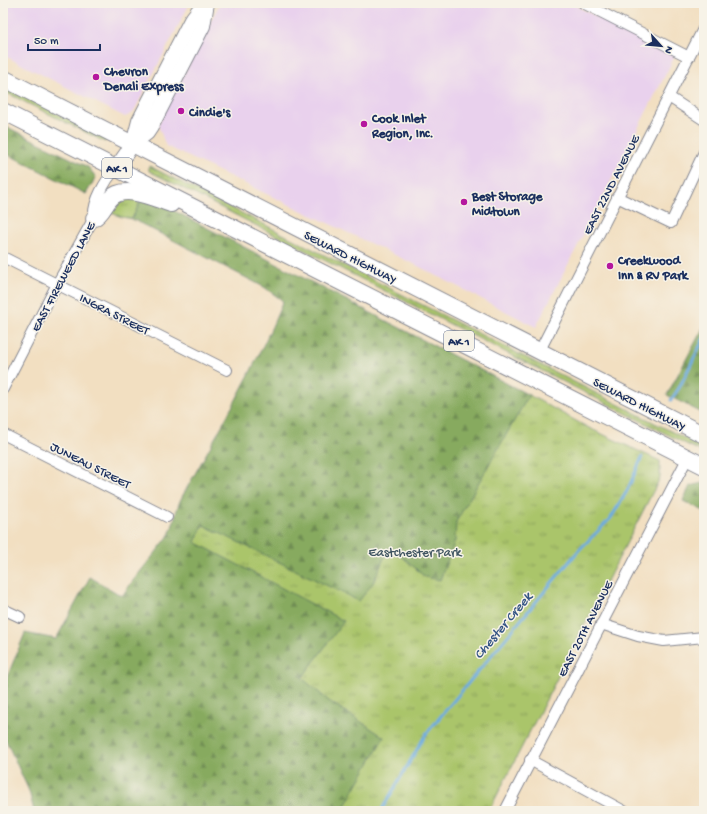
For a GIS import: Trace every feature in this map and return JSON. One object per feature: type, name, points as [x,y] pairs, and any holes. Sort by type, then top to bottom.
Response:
[{"type":"highway","name":"SEWARD HIGHWAY","points":[[3,78],[702,434]]},
{"type":"highway","name":"SEWARD HIGHWAY","points":[[3,111],[688,457]]},
{"type":"highway","points":[[94,218],[100,215],[111,198],[121,193],[132,192],[231,226]]},
{"type":"highway","name":"AK 1","points":[[688,457],[704,466]]},
{"type":"main road","name":"EAST FIREWEED LANE","points":[[133,144],[139,121],[191,20],[204,3]]},
{"type":"main road","name":"EAST FIREWEED LANE","points":[[116,168],[133,144],[147,132],[163,104],[203,26],[207,3]]},
{"type":"street","points":[[583,3],[689,57]]},
{"type":"street","name":"EAST 22ND AVENUE","points":[[539,352],[703,30]]},
{"type":"street","points":[[669,97],[704,120]]},
{"type":"street","points":[[617,197],[671,223],[704,152]]},
{"type":"street","name":"EAST FIREWEED LANE","points":[[3,389],[57,284],[94,218],[93,210],[109,176],[116,168]]},
{"type":"street","name":"INGRA STREET","points":[[3,257],[227,370]]},
{"type":"street","name":"JUNEAU STREET","points":[[3,434],[167,517]]},
{"type":"street","name":"EAST 20TH AVENUE","points":[[505,811],[530,760],[688,457]]},
{"type":"street","points":[[3,609],[20,617]]},
{"type":"street","points":[[601,624],[638,636],[664,641],[704,637]]},
{"type":"street","points":[[530,760],[624,811]]},
{"type":"shaded area","points":[[3,3],[190,3],[133,113],[125,117],[3,55]]},
{"type":"shaded area","points":[[220,3],[570,3],[675,56],[536,327],[416,265],[166,146],[158,125]]},
{"type":"green space","points":[[3,86],[106,138],[105,142],[3,91]]},
{"type":"green space","points":[[3,125],[88,167],[96,177],[86,194],[3,152]]},
{"type":"green space","points":[[149,166],[704,448],[704,453],[149,171]]},
{"type":"green space","points":[[122,197],[141,200],[132,219],[109,212]]},
{"type":"green space","points":[[141,200],[163,205],[529,395],[456,522],[455,541],[440,580],[425,577],[405,559],[388,549],[373,583],[359,601],[203,525],[195,542],[344,621],[302,678],[329,701],[384,737],[342,811],[308,811],[304,809],[303,811],[34,811],[29,791],[4,736],[3,687],[25,633],[56,639],[90,577],[122,596],[170,533],[180,500],[249,375],[283,301],[264,287],[132,219]]},
{"type":"green space","name":"Eastchester Park","points":[[312,296],[527,398],[529,395],[587,427],[660,461],[660,478],[489,811],[198,811],[161,578]]},
{"type":"green space","points":[[704,326],[704,414],[667,395]]},
{"type":"green space","points":[[702,483],[704,484],[704,511],[683,501],[690,486]]},
{"type":"waterway","name":"Chester Creek","points":[[671,400],[679,388],[704,338]]},
{"type":"waterway","name":"Chester Creek","points":[[381,811],[426,734],[579,550],[611,518],[627,491],[642,457]]},
{"type":"place","name":"Chevron Denali Express","points":[[96,77]]},
{"type":"place","name":"Cindie's","points":[[181,111]]},
{"type":"place","name":"Cook Inlet Region, Inc.","points":[[364,124]]},
{"type":"place","name":"Best Storage Midtown","points":[[464,202]]},
{"type":"place","name":"Creekwood Inn & RV Park","points":[[610,266]]}]
